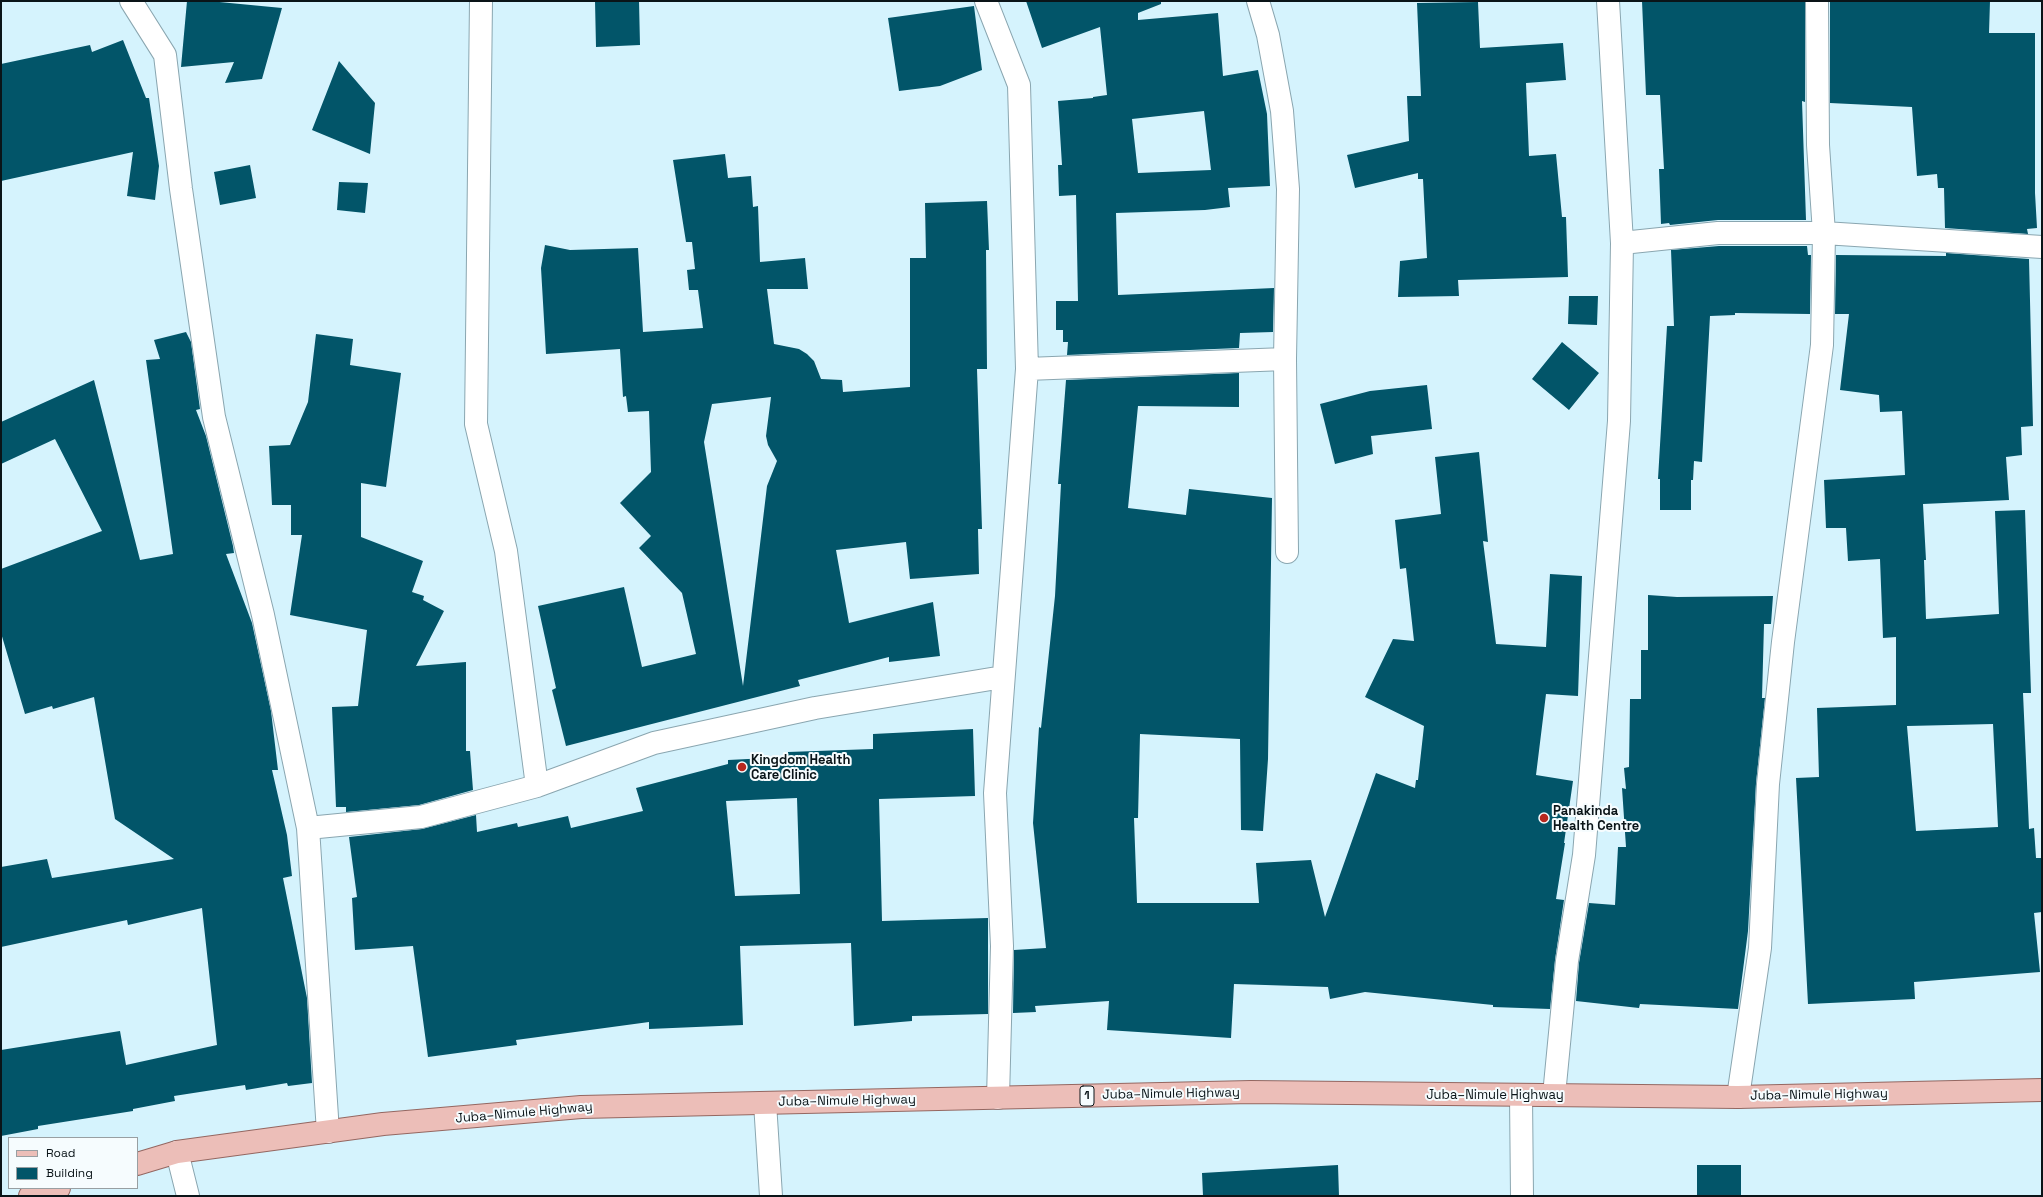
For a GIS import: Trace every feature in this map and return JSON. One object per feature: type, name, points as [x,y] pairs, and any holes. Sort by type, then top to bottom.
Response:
[{"type":"main road","name":"Juba–Nimule Highway","points":[[138,1164],[177,1152],[383,1124],[581,1107],[1251,1092],[1520,1096],[1738,1097],[2042,1090]]},
{"type":"main road","points":[[30,1196],[55,1189]]},
{"type":"street","points":[[131,1],[165,55],[181,189],[214,417],[263,615],[308,828],[328,1132]]},
{"type":"street","points":[[481,1],[476,424],[506,551],[537,786]]},
{"type":"street","points":[[986,1],[1019,85],[1027,369],[995,793],[1002,946],[998,1098]]},
{"type":"street","points":[[1258,1],[1268,35],[1283,118],[1288,189],[1285,360],[1287,552]]},
{"type":"street","points":[[1554,1095],[1566,961],[1584,855],[1592,772],[1619,421],[1622,243],[1608,1]]},
{"type":"street","points":[[1738,1097],[1760,948],[1768,784],[1782,650],[1822,345],[1824,233],[1818,145],[1817,1]]},
{"type":"street","points":[[1622,243],[1718,233],[1824,233],[2042,247]]},
{"type":"street","points":[[1027,369],[1285,360]]},
{"type":"street","points":[[308,828],[421,817],[537,786],[654,744],[815,708],[1003,677]]},
{"type":"street","points":[[1520,1096],[1522,1196]]},
{"type":"street","points":[[765,1103],[771,1196]]},
{"type":"street","points":[[177,1152],[188,1196]]},
{"type":"building","points":[[187,1],[209,1],[282,8],[262,79],[225,83],[234,62],[181,67]]},
{"type":"building","points":[[595,1],[639,1],[640,45],[596,47]]},
{"type":"building","points":[[1026,1],[1161,1],[1161,4],[1138,13],[1138,20],[1218,13],[1223,76],[1258,70],[1267,114],[1270,186],[1228,188],[1230,207],[1205,210],[1116,213],[1118,295],[1274,288],[1273,332],[1240,333],[1239,348],[1067,355],[1068,342],[1063,342],[1063,330],[1056,330],[1056,301],[1078,301],[1076,195],[1059,196],[1058,165],[1062,165],[1058,101],[1093,98],[1107,95],[1100,27],[1042,48]],"holes":[[[1204,111],[1211,170],[1138,173],[1132,119]]]},
{"type":"building","points":[[1642,1],[1805,1],[1805,102],[1802,101],[1806,220],[1718,220],[1670,225],[1669,223],[1661,224],[1659,169],[1664,169],[1660,95],[1646,95]]},
{"type":"building","points":[[1830,1],[1990,1],[1989,33],[2035,33],[2035,193],[2037,228],[2027,229],[2028,234],[1945,228],[1944,188],[1938,188],[1937,174],[1917,176],[1912,107],[1830,103]]},
{"type":"building","points":[[1478,2],[1480,48],[1563,43],[1566,80],[1526,83],[1529,156],[1556,154],[1562,217],[1566,217],[1568,277],[1458,280],[1459,296],[1398,297],[1400,261],[1427,258],[1423,179],[1418,179],[1418,173],[1355,188],[1347,155],[1409,141],[1407,96],[1421,96],[1417,3]]},
{"type":"building","points":[[974,6],[982,70],[940,86],[899,91],[888,18]]},
{"type":"building","points":[[123,40],[146,98],[149,98],[159,166],[155,200],[127,196],[133,152],[1,181],[1,64],[90,45],[92,52]]},
{"type":"building","points":[[339,61],[375,103],[370,154],[312,130]]},
{"type":"building","points":[[725,154],[728,178],[751,176],[753,207],[758,206],[760,262],[805,258],[808,289],[767,289],[774,344],[799,349],[807,354],[814,361],[821,379],[842,380],[843,392],[910,387],[910,258],[926,258],[925,203],[987,201],[989,250],[986,250],[987,369],[977,369],[982,529],[978,529],[979,574],[910,579],[906,542],[836,550],[849,623],[933,602],[940,656],[889,662],[889,657],[798,680],[800,686],[566,746],[552,690],[556,688],[538,606],[624,587],[642,667],[696,654],[682,593],[639,548],[651,536],[620,503],[651,472],[649,411],[628,412],[626,396],[623,397],[620,349],[546,354],[541,268],[545,245],[570,250],[638,248],[643,332],[703,328],[698,290],[689,290],[687,270],[695,269],[692,242],[686,242],[673,160]],"holes":[[[771,397],[766,436],[768,445],[777,461],[767,486],[743,686],[704,442],[712,404]]]},
{"type":"building","points":[[250,165],[256,198],[220,205],[214,172]]},
{"type":"building","points":[[339,182],[368,183],[365,213],[337,210]]},
{"type":"building","points":[[1719,246],[1807,246],[1808,255],[1811,255],[1810,314],[1735,313],[1735,315],[1710,316],[1702,462],[1694,461],[1693,480],[1691,480],[1691,510],[1660,510],[1660,479],[1658,479],[1667,326],[1674,326],[1671,250]]},
{"type":"building","points":[[1946,253],[2029,259],[2033,426],[2021,427],[2022,455],[2006,457],[2009,500],[1923,504],[1926,560],[1924,560],[1926,619],[1999,614],[1995,511],[2025,510],[2031,693],[2023,693],[2029,829],[2034,828],[2036,858],[2042,858],[2042,912],[2034,913],[2040,972],[1914,982],[1915,999],[1808,1004],[1796,778],[1819,777],[1817,708],[1896,705],[1896,637],[1883,638],[1880,559],[1848,561],[1846,528],[1826,528],[1824,480],[1905,475],[1902,411],[1880,412],[1879,395],[1840,390],[1849,314],[1835,314],[1836,255],[1946,256]],"holes":[[[1993,724],[1998,827],[1916,831],[1907,726]]]},
{"type":"building","points":[[1569,296],[1598,296],[1597,325],[1568,324]]},
{"type":"building","points":[[186,332],[191,342],[200,409],[196,410],[206,436],[233,546],[234,553],[226,554],[252,623],[271,711],[278,770],[272,770],[287,835],[292,876],[283,878],[307,998],[312,1083],[288,1086],[287,1083],[246,1090],[245,1085],[174,1096],[175,1101],[133,1109],[133,1111],[38,1126],[38,1129],[1,1136],[1,1050],[120,1031],[126,1065],[217,1045],[202,908],[128,925],[127,920],[1,947],[1,867],[47,859],[52,878],[174,859],[115,819],[94,697],[53,709],[52,706],[25,714],[1,633],[1,569],[102,531],[55,439],[1,464],[1,422],[94,380],[140,560],[173,554],[146,360],[160,359],[154,340]]},
{"type":"building","points":[[316,334],[353,339],[350,365],[401,373],[386,487],[361,483],[361,537],[423,561],[412,592],[424,596],[423,600],[444,611],[416,666],[466,662],[466,751],[470,751],[473,790],[419,805],[346,812],[346,807],[336,807],[332,707],[358,706],[367,630],[290,615],[302,535],[291,535],[291,505],[272,505],[269,446],[290,445],[308,402]]},
{"type":"building","points":[[1562,342],[1599,373],[1569,410],[1532,379]]},
{"type":"building","points":[[1239,373],[1239,407],[1138,406],[1128,508],[1186,515],[1189,489],[1272,498],[1268,759],[1263,831],[1241,830],[1240,739],[1140,734],[1138,818],[1134,818],[1137,903],[1259,903],[1256,863],[1311,860],[1325,917],[1376,773],[1415,788],[1416,780],[1418,780],[1424,726],[1365,697],[1393,639],[1414,641],[1406,568],[1400,569],[1395,520],[1441,514],[1435,457],[1479,452],[1488,542],[1483,541],[1496,644],[1546,647],[1550,574],[1582,576],[1578,696],[1546,694],[1536,775],[1573,781],[1556,899],[1564,900],[1555,960],[1550,1009],[1493,1007],[1493,1005],[1365,992],[1330,999],[1328,987],[1234,984],[1231,1038],[1107,1030],[1109,1001],[1035,1006],[1036,1012],[1013,1013],[1014,950],[1046,948],[1033,823],[1039,727],[1041,728],[1055,596],[1061,484],[1058,484],[1066,380]]},
{"type":"building","points":[[1427,385],[1432,429],[1371,436],[1373,454],[1335,464],[1320,404],[1370,391]]},
{"type":"building","points":[[1648,595],[1677,597],[1773,596],[1771,624],[1764,624],[1762,698],[1765,698],[1756,783],[1748,931],[1738,1009],[1640,1004],[1639,1008],[1576,1001],[1579,963],[1589,903],[1615,905],[1618,847],[1626,847],[1622,788],[1626,789],[1624,768],[1629,767],[1630,699],[1641,699],[1641,650],[1648,650]]},
{"type":"building","points":[[973,729],[975,796],[879,799],[882,921],[988,918],[988,1014],[912,1016],[912,1021],[854,1026],[851,943],[740,946],[743,1025],[649,1029],[649,1022],[516,1040],[517,1045],[428,1057],[413,946],[355,950],[352,898],[357,897],[349,837],[422,829],[476,815],[477,832],[517,823],[518,827],[568,816],[571,828],[643,811],[636,788],[728,764],[728,760],[788,757],[788,752],[873,749],[873,734]],"holes":[[[797,798],[800,894],[735,896],[726,801]]]},
{"type":"building","points":[[1338,1165],[1339,1196],[1203,1196],[1202,1173]]},
{"type":"building","points":[[1697,1165],[1741,1165],[1741,1196],[1697,1196]]},
{"type":"place","name":"Kingdom Health Care Clinic","points":[[742,767]]},
{"type":"place","name":"Panakinda Health Centre","points":[[1544,818]]}]
